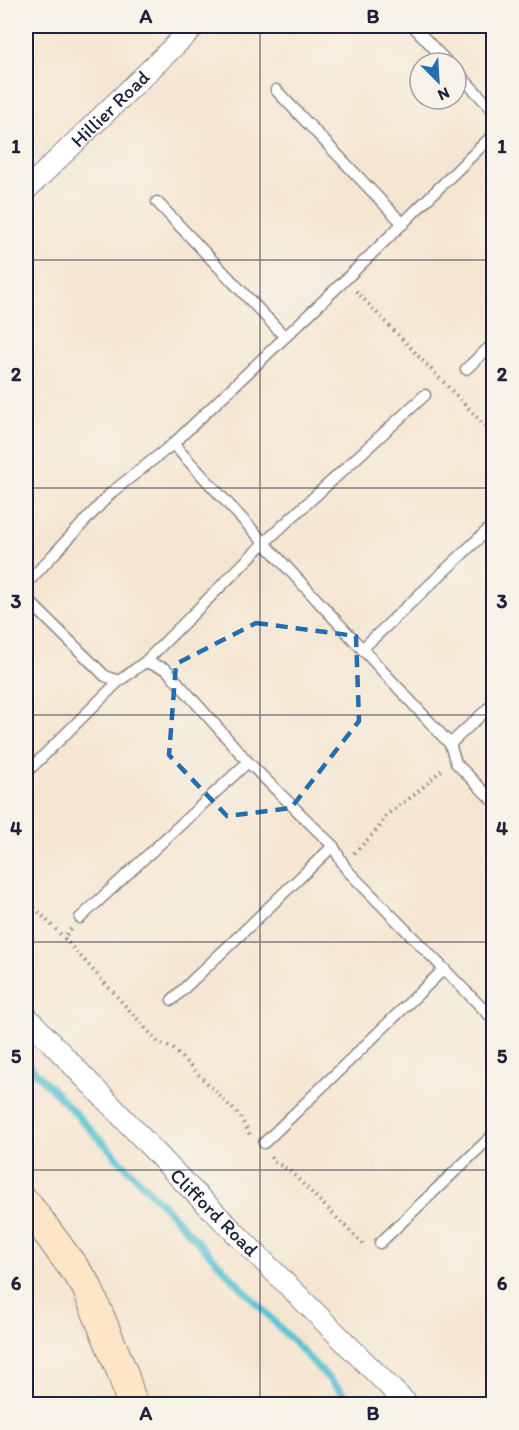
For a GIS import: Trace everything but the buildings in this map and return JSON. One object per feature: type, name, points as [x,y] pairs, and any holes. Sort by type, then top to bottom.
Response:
[{"type":"main road","points":[[26,1204],[86,1286],[123,1374],[132,1404]]},
{"type":"street","name":"Hillier Road","points":[[26,190],[195,26]]},
{"type":"street","name":"Clifford Road","points":[[26,1016],[182,1180],[407,1404]]},
{"type":"lane","points":[[413,26],[437,51]]},
{"type":"lane","points":[[468,84],[494,111]]},
{"type":"lane","points":[[276,90],[403,224]]},
{"type":"lane","points":[[26,584],[112,492],[173,444],[494,134]]},
{"type":"lane","points":[[157,202],[285,337]]},
{"type":"lane","points":[[466,369],[494,343]]},
{"type":"lane","points":[[26,773],[119,681],[145,662],[264,543],[425,395]]},
{"type":"lane","points":[[173,444],[450,744],[456,763],[494,802]]},
{"type":"lane","points":[[362,649],[494,524]]},
{"type":"lane","points":[[26,598],[105,676],[119,681]]},
{"type":"lane","points":[[145,662],[166,669],[248,762],[333,846],[346,869],[494,1020]]},
{"type":"lane","points":[[450,744],[494,703]]},
{"type":"lane","points":[[80,918],[248,762]]},
{"type":"lane","points":[[172,1000],[333,846]]},
{"type":"lane","points":[[264,1143],[444,969]]},
{"type":"lane","points":[[380,1244],[494,1134]]},
{"type":"path","points":[[345,280],[494,435]]},
{"type":"path","points":[[353,854],[378,829],[386,815],[414,795],[443,769]]},
{"type":"path","points":[[26,898],[158,1042],[173,1049],[239,1115],[250,1135],[264,1143],[273,1161],[289,1170],[369,1250],[380,1244]]},
{"type":"path","points":[[64,938],[80,918]]},
{"type":"highlighted area","points":[[256,623],[356,636],[359,721],[291,808],[227,816],[169,755],[176,664]]},
{"type":"waterway","points":[[26,1062],[353,1404]]}]
